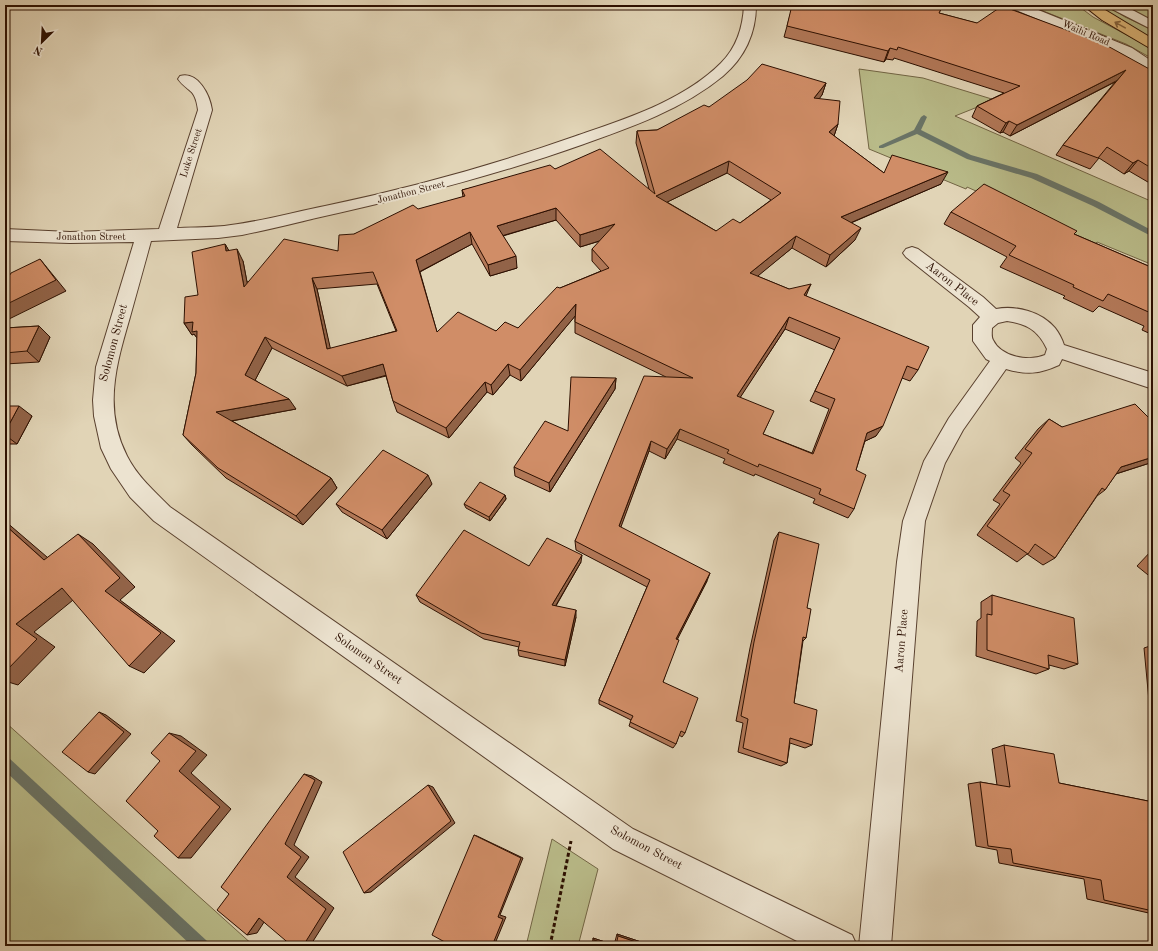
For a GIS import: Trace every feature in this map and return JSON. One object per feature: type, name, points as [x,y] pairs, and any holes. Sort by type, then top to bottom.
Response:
[{"type":"highway","points":[[1089,5],[1106,17],[1153,44]]},
{"type":"street","name":"Jonathon Street","points":[[5,236],[101,238],[155,236],[233,230],[368,202],[458,180],[520,161],[629,122],[693,91],[720,72],[732,60],[744,41],[751,21],[750,5]]},
{"type":"street","name":"Waihi Road","points":[[1015,5],[1093,36],[1127,52],[1153,68]]},
{"type":"street","points":[[1114,5],[1153,26]]},
{"type":"street","name":"Luke Street","points":[[155,236],[205,110],[204,99],[200,91],[184,79]]},
{"type":"street","name":"Solomon Street","points":[[155,236],[106,367],[102,386],[102,410],[107,434],[119,463],[137,489],[162,514],[623,839],[841,946]]},
{"type":"street","name":"Aaron Place","points":[[912,253],[976,302],[992,317],[982,325],[982,338],[985,345],[992,353],[1002,360],[1014,364],[1035,367],[1050,361],[1056,350]]},
{"type":"street","points":[[992,317],[1011,314],[1033,321],[1047,332],[1055,344],[1056,350],[1095,361],[1153,381]]},
{"type":"street","name":"Aaron Place","points":[[875,946],[908,562],[914,520],[934,460],[956,424],[1002,360]]},
{"type":"path","points":[[550,946],[578,807]]},
{"type":"green space","points":[[1028,5],[1077,5],[1093,17],[1153,49],[1153,59],[1126,44]]},
{"type":"green space","points":[[1095,5],[1106,5],[1125,17],[1153,30],[1153,39],[1115,18]]},
{"type":"green space","points":[[1122,5],[1153,5],[1153,23]]},
{"type":"green space","points":[[859,69],[923,78],[995,100],[955,116],[1153,202],[1153,265],[1097,242],[1095,244],[967,187],[966,189],[869,149]]},
{"type":"green space","points":[[5,722],[254,946],[5,946]]},
{"type":"green space","points":[[552,839],[598,869],[578,946],[526,946]]},
{"type":"building","points":[[792,5],[943,5],[939,13],[977,23],[1002,6],[1104,44],[1153,71],[1153,169],[1138,160],[1133,163],[1107,147],[1098,158],[1063,145],[1126,70],[1017,125],[1009,121],[1006,123],[977,106],[1020,86],[898,47],[897,50],[890,48],[888,51],[787,26]]},
{"type":"building","points":[[762,64],[826,83],[814,98],[840,101],[838,124],[829,132],[884,173],[892,155],[948,172],[841,217],[861,228],[830,255],[796,236],[750,273],[789,289],[811,284],[804,295],[929,347],[918,370],[907,366],[883,426],[867,433],[856,470],[866,475],[854,509],[819,494],[821,489],[759,464],[758,467],[727,453],[729,450],[680,429],[667,449],[651,441],[619,526],[710,573],[676,639],[679,640],[663,682],[698,698],[685,733],[681,731],[676,744],[630,722],[633,716],[599,700],[650,580],[575,541],[644,376],[693,378],[575,322],[576,304],[520,370],[508,364],[491,385],[485,382],[446,428],[393,401],[383,364],[342,376],[265,337],[245,375],[289,399],[216,412],[331,478],[296,516],[218,468],[183,435],[196,373],[197,331],[192,332],[193,322],[184,323],[185,297],[198,295],[192,252],[225,244],[226,251],[237,249],[244,287],[284,239],[338,251],[339,235],[354,234],[413,205],[418,209],[465,196],[462,190],[550,165],[555,169],[600,149],[655,194],[637,131],[657,130],[704,105],[709,107],[747,80]],"holes":[[[729,161],[781,193],[740,223],[733,219],[716,231],[656,196]],[[556,208],[580,235],[615,224],[592,249],[609,268],[560,288],[557,287],[518,328],[505,322],[496,331],[458,312],[437,332],[416,260],[470,232],[488,265],[516,256],[497,226]],[[373,272],[397,331],[327,349],[312,278]],[[789,317],[840,338],[815,391],[835,399],[813,454],[763,434],[774,411],[737,396]]]},
{"type":"building","points":[[984,184],[1077,231],[1074,234],[1153,268],[1153,314],[1108,294],[1103,301],[1073,287],[1074,285],[1009,255],[1016,246],[951,212]]},
{"type":"building","points":[[40,259],[56,280],[5,305],[5,283],[11,273]]},
{"type":"building","points":[[39,326],[27,351],[5,353],[5,328]]},
{"type":"building","points":[[571,377],[616,378],[549,483],[514,467],[545,421],[568,431]]},
{"type":"building","points":[[1135,404],[1153,422],[1153,457],[1121,467],[1105,490],[1102,488],[1055,558],[1035,544],[1028,554],[987,526],[1010,495],[1003,491],[1032,453],[1025,449],[1049,419],[1062,427]]},
{"type":"building","points":[[5,406],[19,406],[5,432]]},
{"type":"building","points":[[383,450],[428,475],[382,530],[336,504]]},
{"type":"building","points":[[480,482],[505,495],[489,517],[464,504]]},
{"type":"building","points":[[5,525],[44,560],[78,534],[120,578],[105,591],[161,633],[129,666],[62,588],[16,624],[37,639],[5,672]]},
{"type":"building","points":[[464,530],[529,566],[547,538],[582,555],[552,605],[576,610],[565,660],[518,650],[520,642],[481,633],[416,595]]},
{"type":"building","points":[[779,532],[819,544],[807,608],[811,609],[806,638],[803,637],[794,703],[817,710],[812,745],[790,738],[787,763],[743,748],[748,719],[741,716],[754,642]]},
{"type":"building","points":[[992,595],[1074,618],[1078,664],[1048,655],[1049,669],[987,650],[987,614],[992,615]]},
{"type":"building","points":[[99,712],[124,732],[88,772],[62,752]]},
{"type":"building","points":[[169,733],[196,751],[179,771],[220,807],[178,858],[154,836],[158,831],[126,801],[160,761],[151,753]]},
{"type":"building","points":[[1004,745],[1054,754],[1059,783],[1153,802],[1153,911],[1104,900],[1101,880],[1013,863],[1011,849],[988,846],[980,782],[1010,787]]},
{"type":"building","points":[[304,774],[315,780],[285,844],[301,857],[287,877],[326,909],[303,946],[292,946],[259,918],[247,935],[217,910],[229,894],[221,887]]},
{"type":"building","points":[[428,785],[451,821],[364,893],[343,852]]},
{"type":"building","points":[[474,835],[521,858],[498,917],[503,919],[492,946],[452,946],[432,935]]},
{"type":"building","points":[[618,936],[648,946],[616,946]]},
{"type":"building","points":[[594,940],[610,946],[593,946]]},
{"type":"waterway","points":[[917,131],[924,117]]},
{"type":"waterway","points":[[881,147],[917,131]]},
{"type":"waterway","points":[[917,131],[969,157],[1034,176],[1096,204],[1153,234]]},
{"type":"waterway","points":[[5,762],[202,946]]}]
